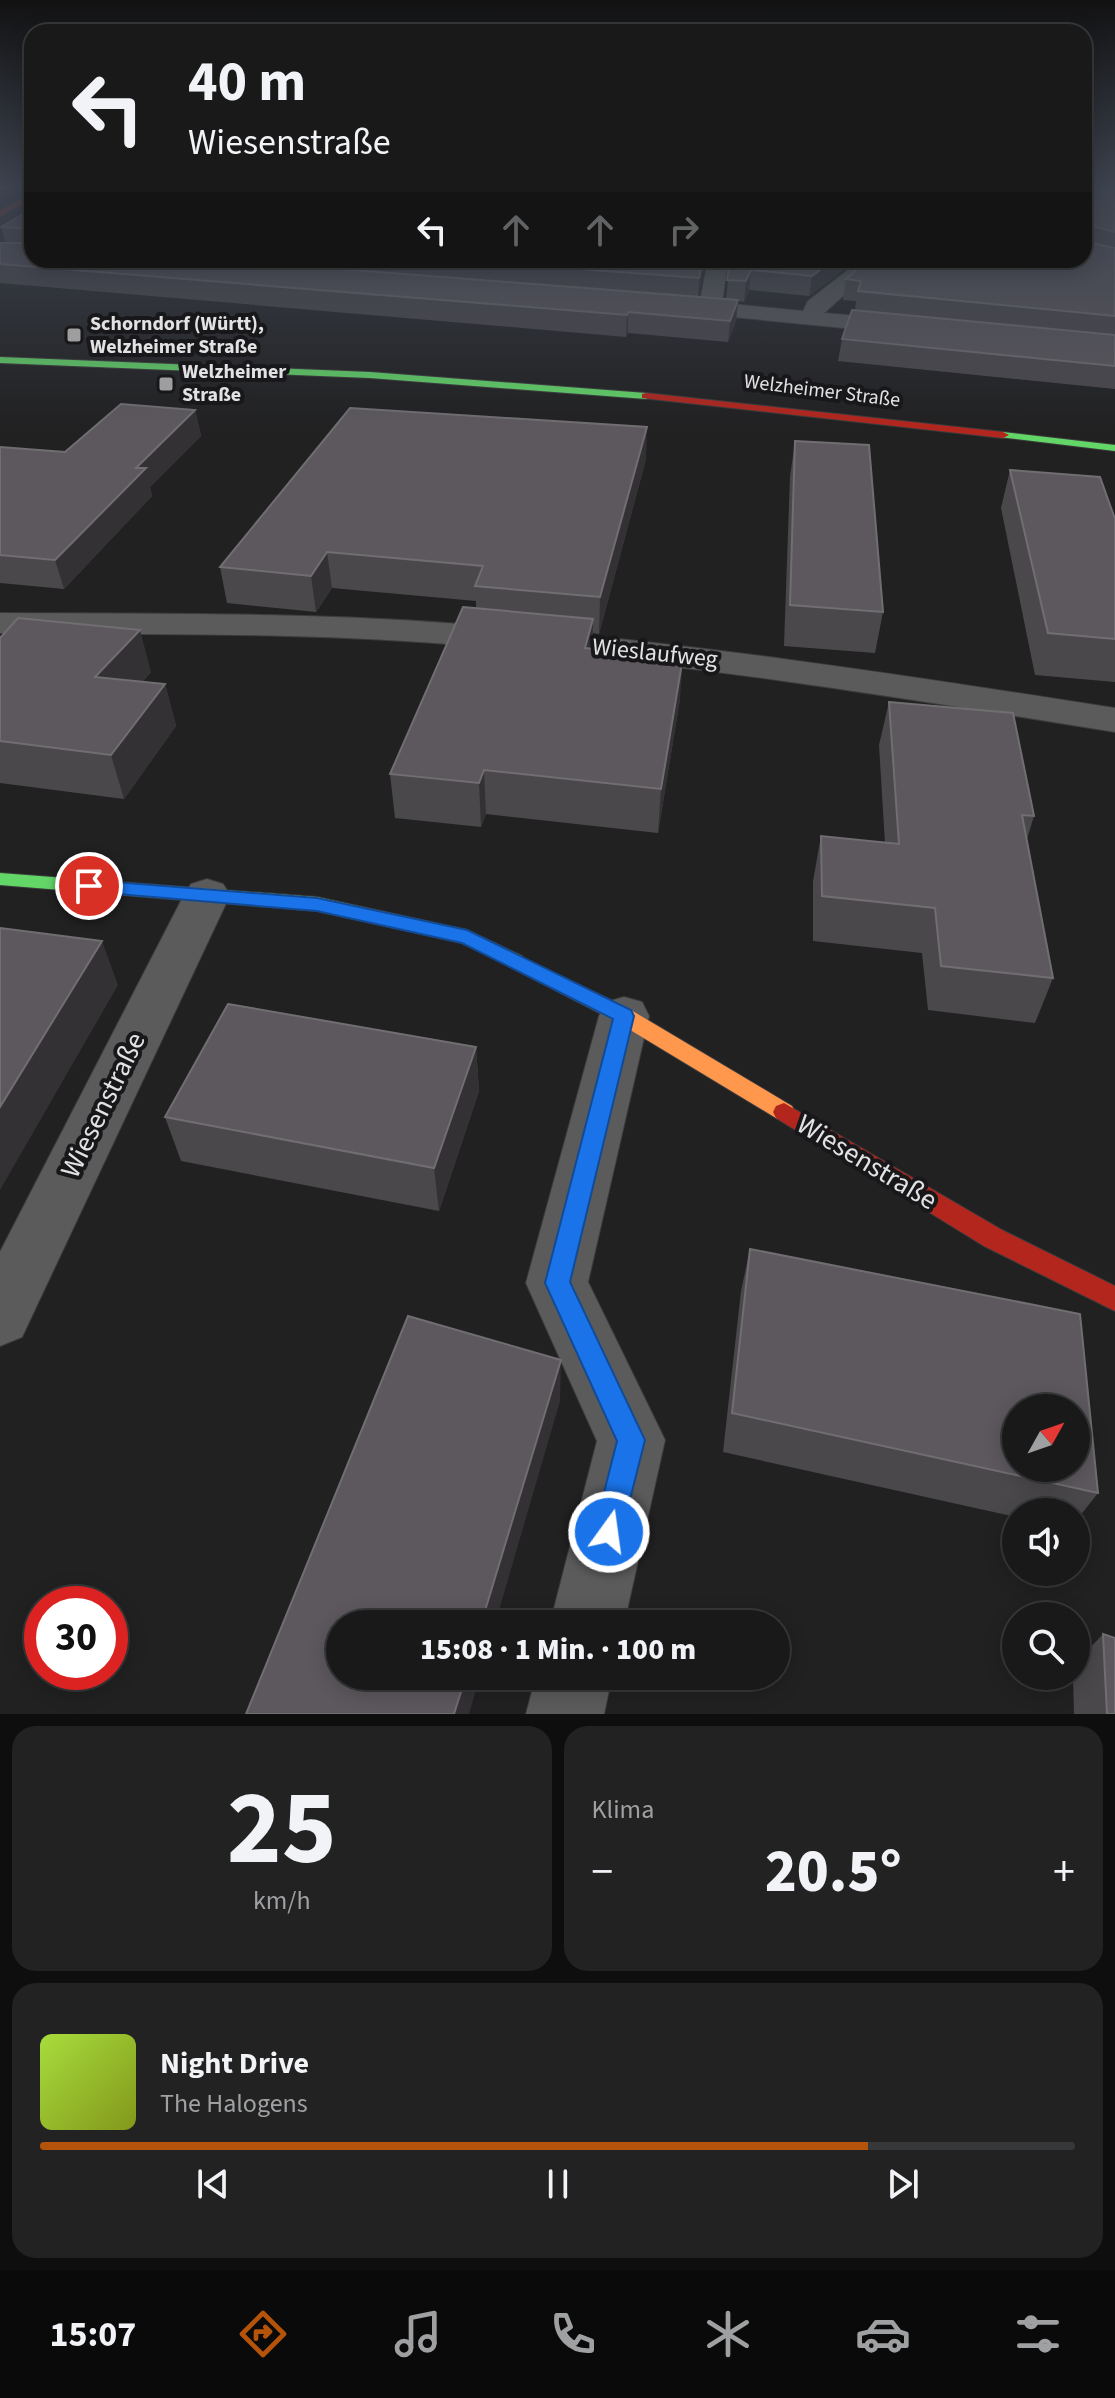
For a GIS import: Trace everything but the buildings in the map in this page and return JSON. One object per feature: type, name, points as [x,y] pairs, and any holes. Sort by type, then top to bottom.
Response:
[{"type":"main road","name":"Welzheimer Straße","points":[[0,349],[167,357],[236,367]]},
{"type":"main road","name":"Welzheimer Straße","points":[[0,360],[149,367],[236,367],[703,400],[1115,448]]},
{"type":"main road","name":"Wiesenstraße","points":[[0,879],[317,904],[467,937],[624,1016],[993,1238],[1115,1299]]},
{"type":"street","points":[[710,309],[717,268]]},
{"type":"street","points":[[811,317],[816,306],[863,268]]},
{"type":"street","points":[[664,305],[935,330]]},
{"type":"street","name":"Wieslaufweg","points":[[0,623],[275,626],[457,634],[679,654],[1115,720]]},
{"type":"street","name":"Wiesenstraße","points":[[0,1316],[207,895]]},
{"type":"street","points":[[590,1610],[631,1440],[557,1283],[624,1016]]},
{"type":"street","points":[[565,1714],[571,1690]]},
{"type":"traffic: fast","points":[[0,360],[370,375],[646,396]]},
{"type":"traffic: fast","points":[[1003,435],[1115,448]]},
{"type":"traffic: fast","points":[[0,879],[317,904],[467,937],[515,961]]},
{"type":"traffic: slow","points":[[515,961],[624,1016],[784,1112]]},
{"type":"traffic: jam","points":[[646,396],[1003,435]]},
{"type":"traffic: jam","points":[[784,1112],[993,1238],[1115,1299]]},
{"type":"place","name":"Schorndorf (Württ), Welzheimer Straße","points":[[74,335]]},
{"type":"place","name":"Welzheimer Straße","points":[[166,384]]},
{"type":"route","points":[[89,886],[317,904],[467,937],[624,1016],[557,1283],[631,1440],[609,1532]]}]
